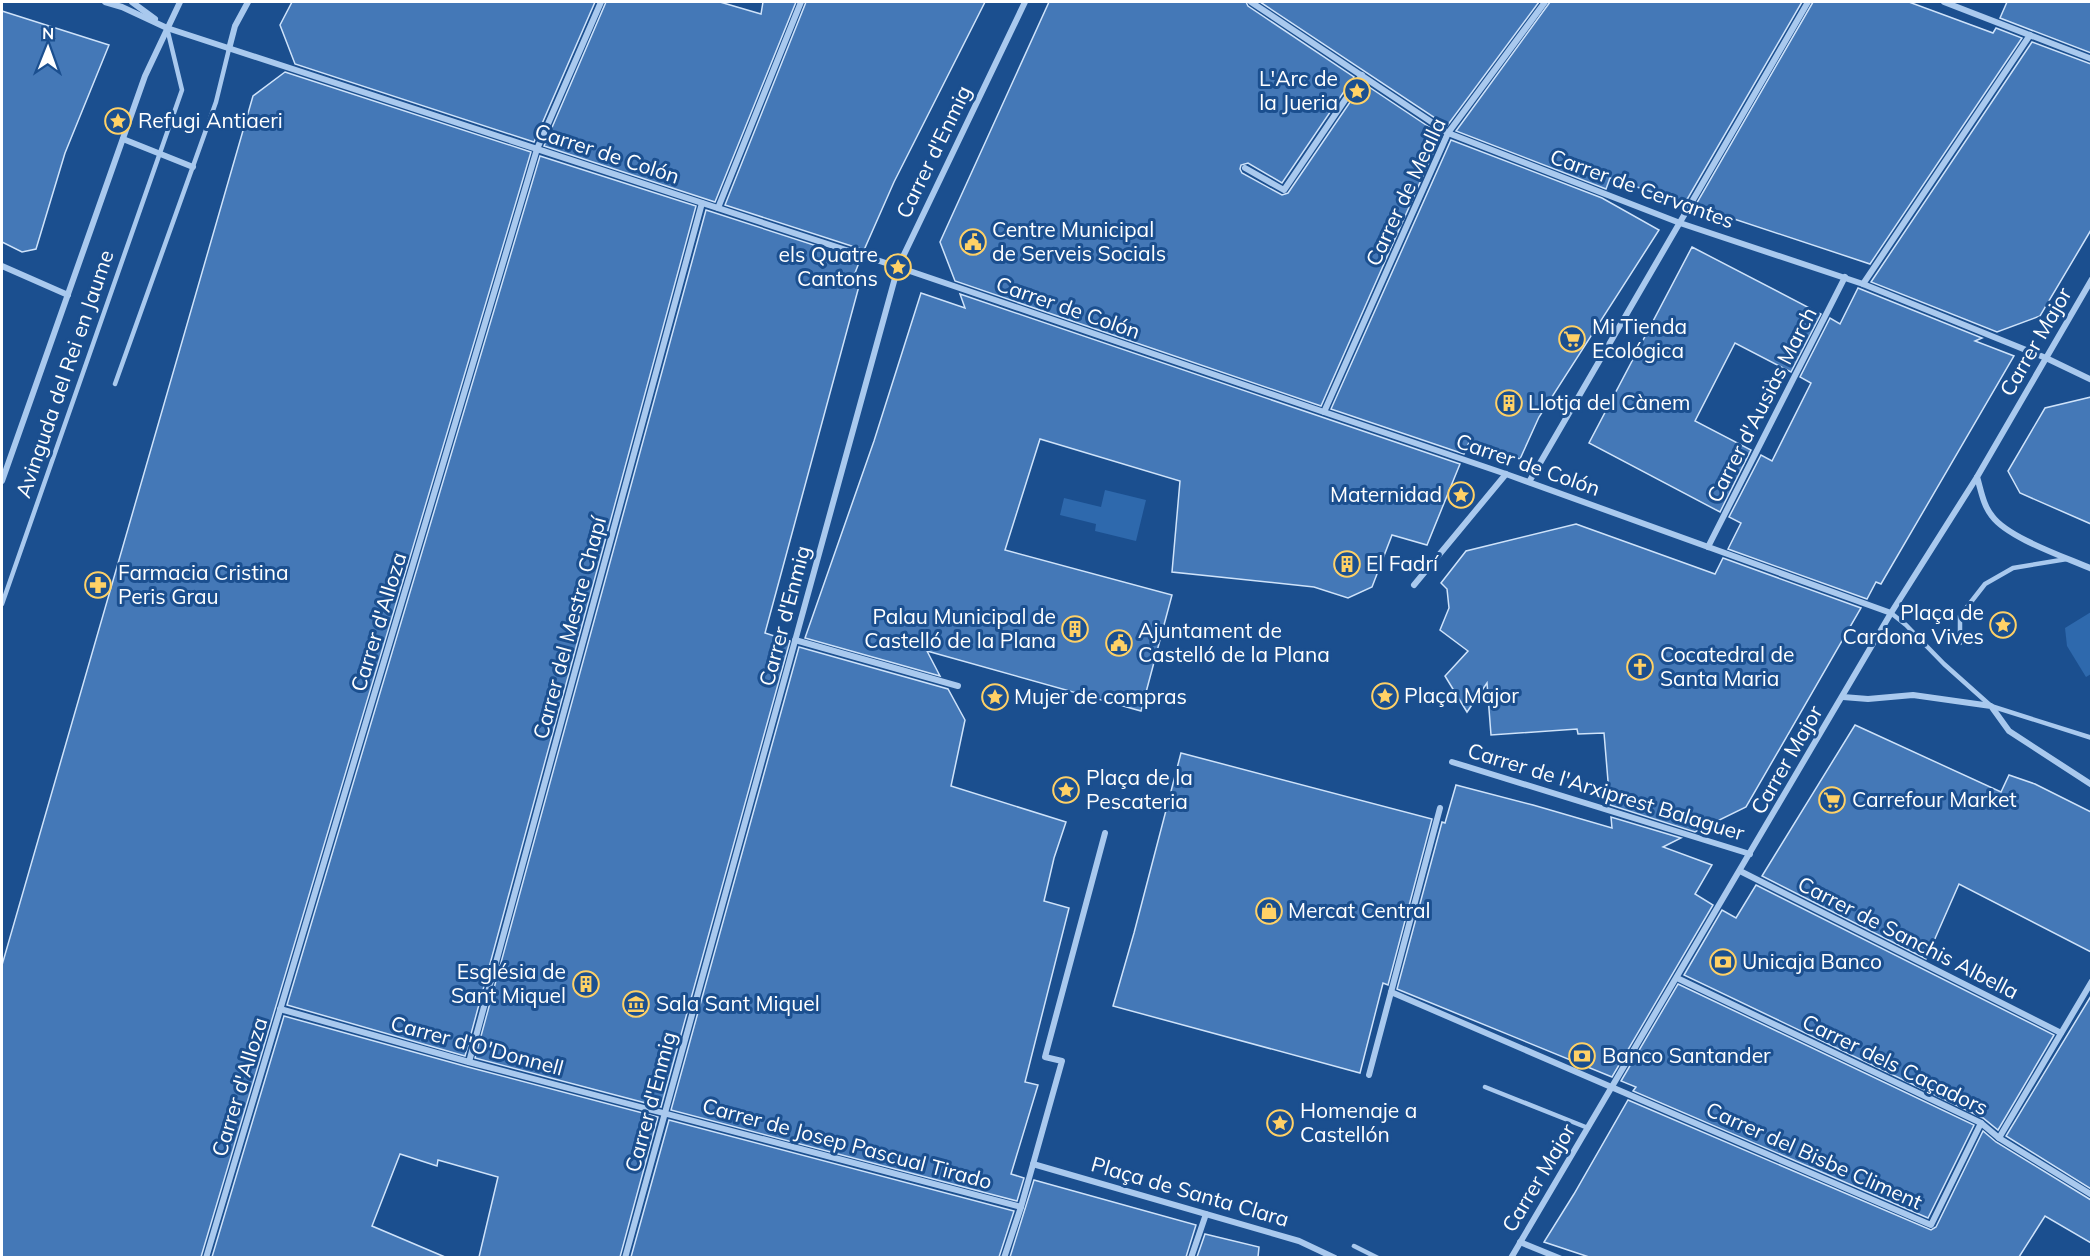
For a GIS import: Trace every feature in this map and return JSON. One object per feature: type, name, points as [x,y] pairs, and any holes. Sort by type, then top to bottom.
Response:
[{"type":"street","points":[[105,2],[122,7],[167,28]]},
{"type":"street","points":[[132,2],[167,28]]},
{"type":"street","name":"Avinguda del Rei en Jaume","points":[[2,481],[145,76],[180,2]]},
{"type":"street","points":[[229,49],[235,26],[248,2]]},
{"type":"street","name":"Carrer d'Alloza","points":[[206,1257],[537,149],[601,2]]},
{"type":"street","points":[[718,208],[801,2]]},
{"type":"street","name":"Carrer d'Enmig","points":[[625,1257],[898,267],[1025,2]]},
{"type":"street","name":"Carrer de Cervantes","points":[[1254,2],[1448,133],[1680,223],[1845,277],[2046,358],[2091,380]]},
{"type":"street","name":"Carrer de Mealla","points":[[1324,412],[1448,133],[1545,2]]},
{"type":"street","points":[[1529,482],[1808,2]]},
{"type":"street","points":[[1944,2],[2091,59]]},
{"type":"street","name":"Carrer de Colón","points":[[167,28],[898,267],[1529,482],[1891,613]]},
{"type":"street","points":[[1863,284],[2030,35]]},
{"type":"street","points":[[1245,168],[1284,190],[1362,75]]},
{"type":"street","points":[[123,140],[193,167]]},
{"type":"street","name":"Carrer del Mestre Chapí","points":[[469,1062],[702,203]]},
{"type":"street","points":[[2,266],[68,295]]},
{"type":"street","name":"Carrer d'Ausiàs March","points":[[1708,547],[1845,277]]},
{"type":"street","name":"Carrer Major","points":[[1511,1257],[1891,613],[1977,477],[2091,279]]},
{"type":"street","points":[[1414,585],[1506,474]]},
{"type":"street","points":[[1977,477],[1986,507],[1993,518],[2006,530],[2091,568]]},
{"type":"street","points":[[795,640],[958,686]]},
{"type":"street","points":[[1843,697],[1868,699],[1913,695],[1991,706],[2009,731],[2091,785]]},
{"type":"street","name":"Carrer de l'Arxiprest Balaguer","points":[[1452,762],[1750,854]]},
{"type":"street","points":[[1369,1075],[1440,808]]},
{"type":"street","points":[[1004,1257],[1021,1207],[1062,1061],[1045,1057],[1105,833]]},
{"type":"street","name":"Carrer de Sanchis Albella","points":[[1740,871],[2061,1033]]},
{"type":"street","name":"Carrer dels Caçadors","points":[[1677,978],[1981,1123],[1999,1138],[2091,1195]]},
{"type":"street","points":[[1999,1138],[2091,981]]},
{"type":"street","points":[[1391,992],[1612,1087]]},
{"type":"street","name":"Carrer d'O'Donnell","points":[[280,1009],[469,1062],[665,1113]]},
{"type":"street","name":"Carrer del Bisbe Climent","points":[[1612,1087],[1931,1225],[1981,1123]]},
{"type":"street","name":"Carrer de Josep Pascual Tirado","points":[[665,1113],[1021,1207]]},
{"type":"street","name":"Plaça de Santa Clara","points":[[1033,1164],[1299,1241],[1335,1257]]},
{"type":"street","points":[[1191,1257],[1206,1214]]},
{"type":"street","points":[[1520,1242],[1559,1257]]},
{"type":"lane","name":"Avinguda del Rei en Jaume","points":[[2,604],[182,90],[167,28]]},
{"type":"lane","points":[[115,384],[216,102],[229,49]]},
{"type":"lane","points":[[1960,643],[1960,616],[1985,584],[2013,568],[2070,559]]},
{"type":"lane","points":[[1891,613],[1991,706],[2091,738]]},
{"type":"lane","points":[[1485,1087],[1588,1128]]},
{"type":"lane","points":[[1354,1246],[1378,1257]]},
{"type":"shaded area","points":[[1105,490],[1146,500],[1136,541],[1095,531],[1096,524],[1060,515],[1064,498],[1101,507]]},
{"type":"shaded area","points":[[2091,612],[2091,674],[2086,677],[2067,646],[2065,628]]},
{"type":"building","points":[[292,2],[595,2],[534,142],[295,64],[280,25]]},
{"type":"building","points":[[606,2],[720,2],[761,14],[763,2],[796,2],[715,202],[544,146]]},
{"type":"building","points":[[806,2],[985,2],[894,182],[864,250],[725,205]]},
{"type":"building","points":[[1049,2],[1246,2],[1248,6],[1354,77],[1282,183],[1248,163],[1241,165],[1242,173],[1282,195],[1288,193],[1363,83],[1441,135],[1321,406],[955,281],[940,242]]},
{"type":"building","points":[[1260,2],[1539,2],[1447,126]]},
{"type":"building","points":[[1550,2],[1802,2],[1685,203],[1610,178],[1606,189],[1456,131]]},
{"type":"building","points":[[1813,2],[1909,2],[1993,33],[1996,28],[2022,38],[1870,264],[1695,206]]},
{"type":"building","points":[[2007,2],[2091,2],[2091,53],[2000,18]]},
{"type":"building","points":[[2,11],[109,45],[65,153],[36,249],[22,252],[2,242]]},
{"type":"building","points":[[2032,42],[2091,64],[2091,230],[2040,316],[1997,332],[1871,282]]},
{"type":"building","points":[[285,72],[531,152],[201,1257],[2,1257],[2,965],[253,96]]},
{"type":"building","points":[[1451,140],[1602,198],[1659,230],[1539,417],[1520,459],[1470,440],[1464,454],[1331,409]]},
{"type":"building","points":[[540,156],[696,206],[465,1056],[287,1005]]},
{"type":"building","points":[[706,210],[860,260],[855,273],[862,275],[765,633],[790,641],[661,1107],[475,1058]]},
{"type":"building","points":[[1692,247],[1821,314],[1791,372],[1735,343],[1695,421],[1751,450],[1720,512],[1589,443]]},
{"type":"building","points":[[1858,288],[1982,338],[1975,341],[2014,356],[1881,584],[1876,582],[1867,599],[1728,549],[1741,523],[1729,517],[1761,455],[1772,461],[1811,383],[1800,377],[1830,318],[1840,324]]},
{"type":"building","points":[[921,293],[965,308],[960,294],[1460,464],[1427,545],[1392,535],[1372,587],[1348,598],[1314,587],[1172,572],[1180,481],[1040,439],[1005,550],[1172,595],[1141,711],[927,651],[940,676],[805,638],[874,441]]},
{"type":"building","points":[[2091,397],[2091,524],[2020,493],[2008,471],[2045,408]]},
{"type":"building","name":"Cocatedral de Santa Maria","points":[[1576,524],[1715,574],[1723,558],[1861,608],[1746,807],[1695,832],[1610,805],[1604,733],[1578,734],[1577,729],[1491,735],[1487,683],[1467,712],[1445,676],[1468,651],[1440,630],[1449,608],[1447,589],[1441,583],[1466,551]]},
{"type":"building","points":[[799,647],[948,689],[965,720],[951,786],[1066,822],[1054,858],[1044,901],[1069,908],[1025,1082],[1038,1085],[1011,1174],[1024,1178],[1017,1201],[671,1110]]},
{"type":"building","points":[[1855,725],[2001,792],[2009,775],[2035,784],[2091,812],[2091,952],[1959,884],[1926,959],[1762,876]]},
{"type":"building","name":"Mercat Central","points":[[1181,753],[1432,819],[1388,985],[1383,983],[1360,1073],[1113,1006]]},
{"type":"building","points":[[1456,785],[1612,828],[1611,817],[1681,838],[1663,847],[1712,865],[1695,894],[1713,905],[1612,1077],[1397,989],[1442,822],[1445,823]]},
{"type":"building","points":[[1756,885],[2054,1035],[1998,1130],[1983,1118],[1684,975],[1722,910],[1736,918]]},
{"type":"building","points":[[1678,984],[1974,1125],[1928,1218],[1633,1091],[1636,1087],[1621,1081]]},
{"type":"building","points":[[2091,996],[2091,1189],[2006,1136]]},
{"type":"building","points":[[284,1016],[658,1117],[620,1257],[479,1257],[498,1177],[438,1160],[437,1166],[400,1154],[372,1226],[445,1257],[212,1257]]},
{"type":"building","points":[[1628,1100],[1931,1230],[1936,1227],[1983,1131],[1996,1142],[2091,1200],[2091,1243],[2045,1216],[2019,1257],[1589,1257],[1544,1242]]},
{"type":"building","points":[[669,1120],[1014,1211],[999,1257],[631,1257]]},
{"type":"building","points":[[1034,1180],[1196,1225],[1186,1257],[1010,1257]]},
{"type":"building","points":[[1205,1234],[1259,1247],[1258,1257],[1197,1257]]},
{"type":"place","name":"L'Arc de la Jueria","points":[[1357,91]]},
{"type":"place","name":"Refugi Antiaeri","points":[[118,121]]},
{"type":"place","name":"Centre Municipal de Serveis Socials","points":[[973,242]]},
{"type":"place","name":"els Quatre Cantons","points":[[898,267]]},
{"type":"place","name":"Mi Tienda Ecológica","points":[[1572,339]]},
{"type":"place","name":"Llotja del Cànem","points":[[1509,403]]},
{"type":"place","name":"Maternidad","points":[[1461,495]]},
{"type":"place","name":"El Fadrí","points":[[1347,564]]},
{"type":"place","name":"Farmacia Cristina Peris Grau","points":[[98,585]]},
{"type":"place","name":"Plaça de Cardona Vives","points":[[2003,625]]},
{"type":"place","name":"Palau Municipal de Castelló de la Plana","points":[[1075,629]]},
{"type":"place","name":"Ajuntament de Castelló de la Plana","points":[[1119,643]]},
{"type":"place","name":"Cocatedral de Santa Maria","points":[[1640,667]]},
{"type":"place","name":"Plaça Major","points":[[1385,696]]},
{"type":"place","name":"Mujer de compras","points":[[995,697]]},
{"type":"place","name":"Plaça de la Pescateria","points":[[1066,790]]},
{"type":"place","name":"Carrefour Market","points":[[1832,800]]},
{"type":"place","name":"Mercat Central","points":[[1269,911]]},
{"type":"place","name":"Unicaja Banco","points":[[1723,962]]},
{"type":"place","name":"Església de Sant Miquel","points":[[586,984]]},
{"type":"place","name":"Sala Sant Miquel","points":[[636,1004]]},
{"type":"place","name":"Banco Santander","points":[[1582,1056]]},
{"type":"place","name":"Homenaje a Castellón","points":[[1280,1123]]}]
